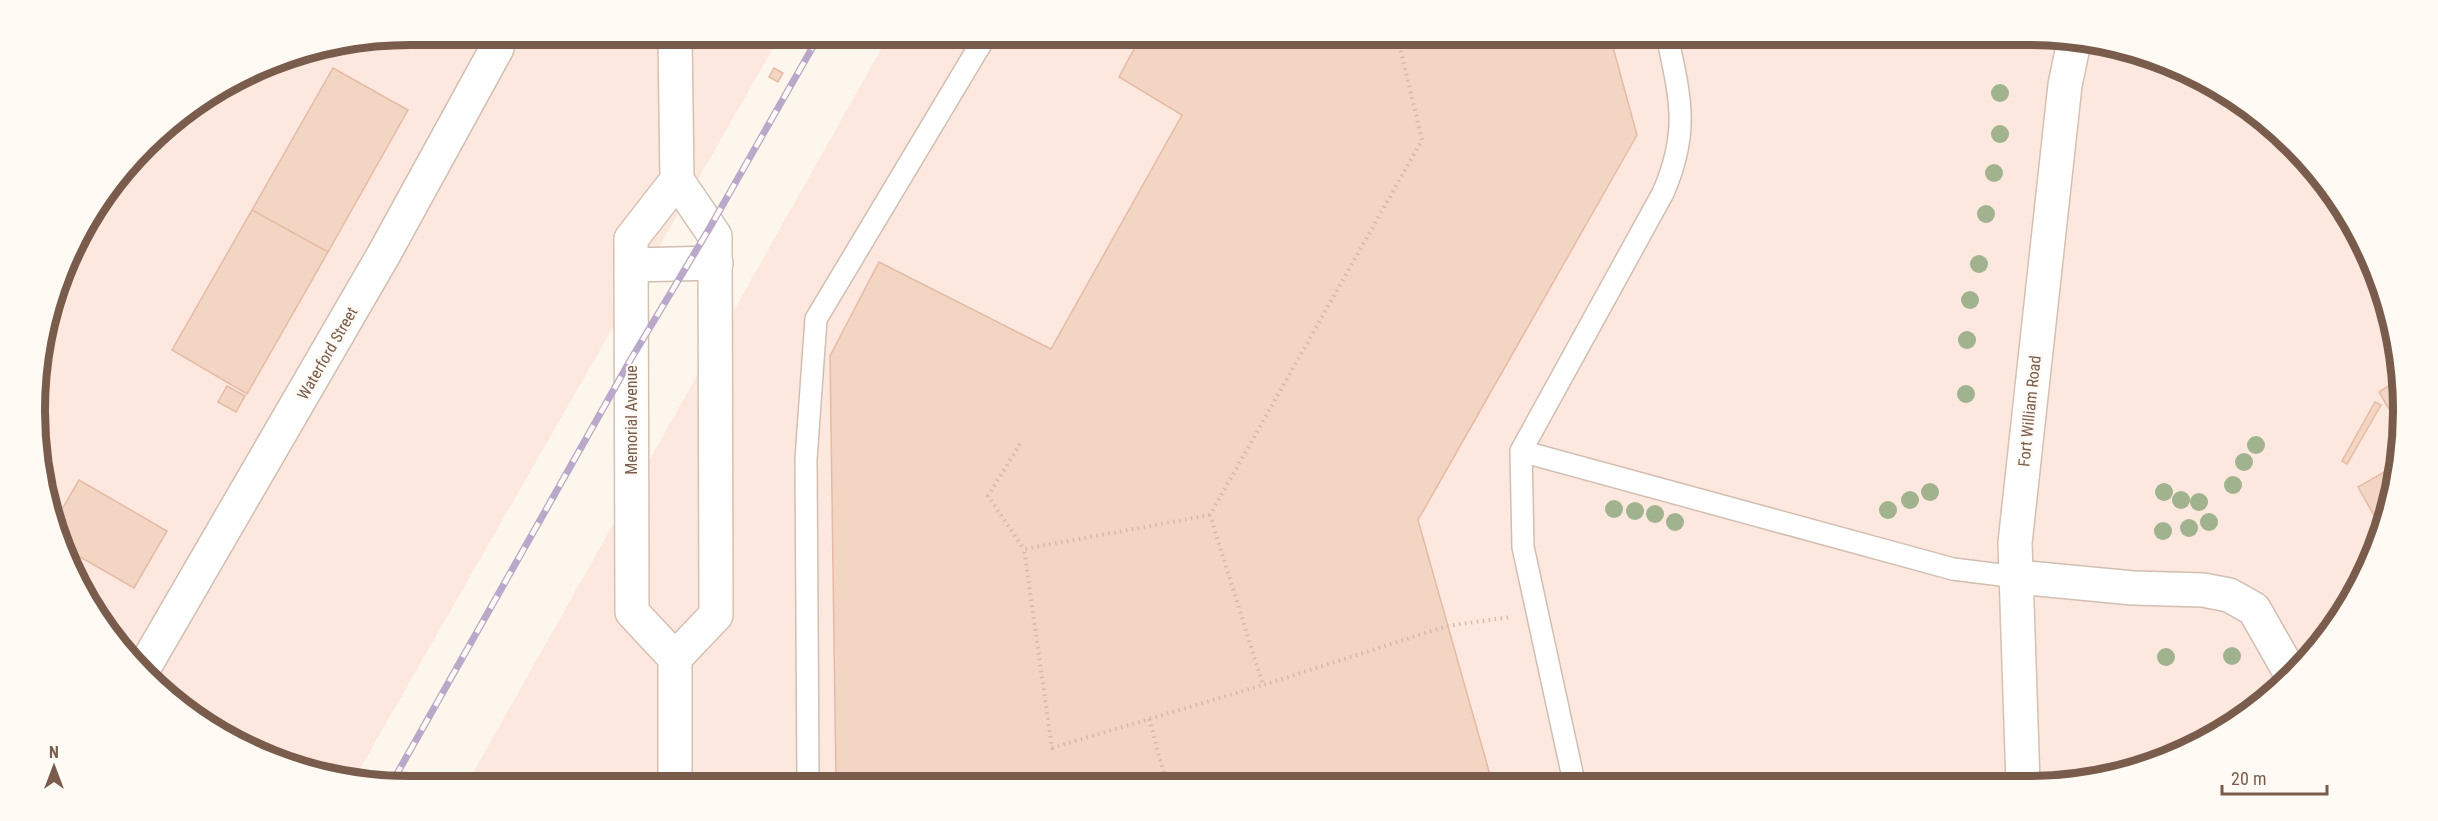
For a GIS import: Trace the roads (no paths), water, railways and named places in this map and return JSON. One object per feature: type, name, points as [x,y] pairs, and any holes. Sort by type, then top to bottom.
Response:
[{"type":"main road","name":"Waterford Street","points":[[147,663],[384,254],[497,45]]},
{"type":"main road","points":[[675,45],[677,180],[715,236],[716,615],[675,658],[675,776]]},
{"type":"main road","name":"Fort William Road","points":[[2023,776],[2018,577],[2015,543],[2065,85],[2073,48]]},
{"type":"main road","name":"Memorial Avenue","points":[[675,658],[632,612],[631,239],[677,180]]},
{"type":"main road","points":[[632,265],[716,263]]},
{"type":"main road","points":[[2018,577],[2133,588],[2203,590],[2229,595],[2254,609],[2287,668]]},
{"type":"lane","points":[[808,776],[806,459],[816,319],[980,45]]},
{"type":"lane","points":[[1573,776],[1523,547],[1521,451],[1663,193],[1676,163],[1680,134],[1680,98],[1669,45]]},
{"type":"lane","points":[[1521,451],[1953,569],[2018,577]]},
{"type":"railway","points":[[396,775],[631,359],[709,229],[814,45]]}]
